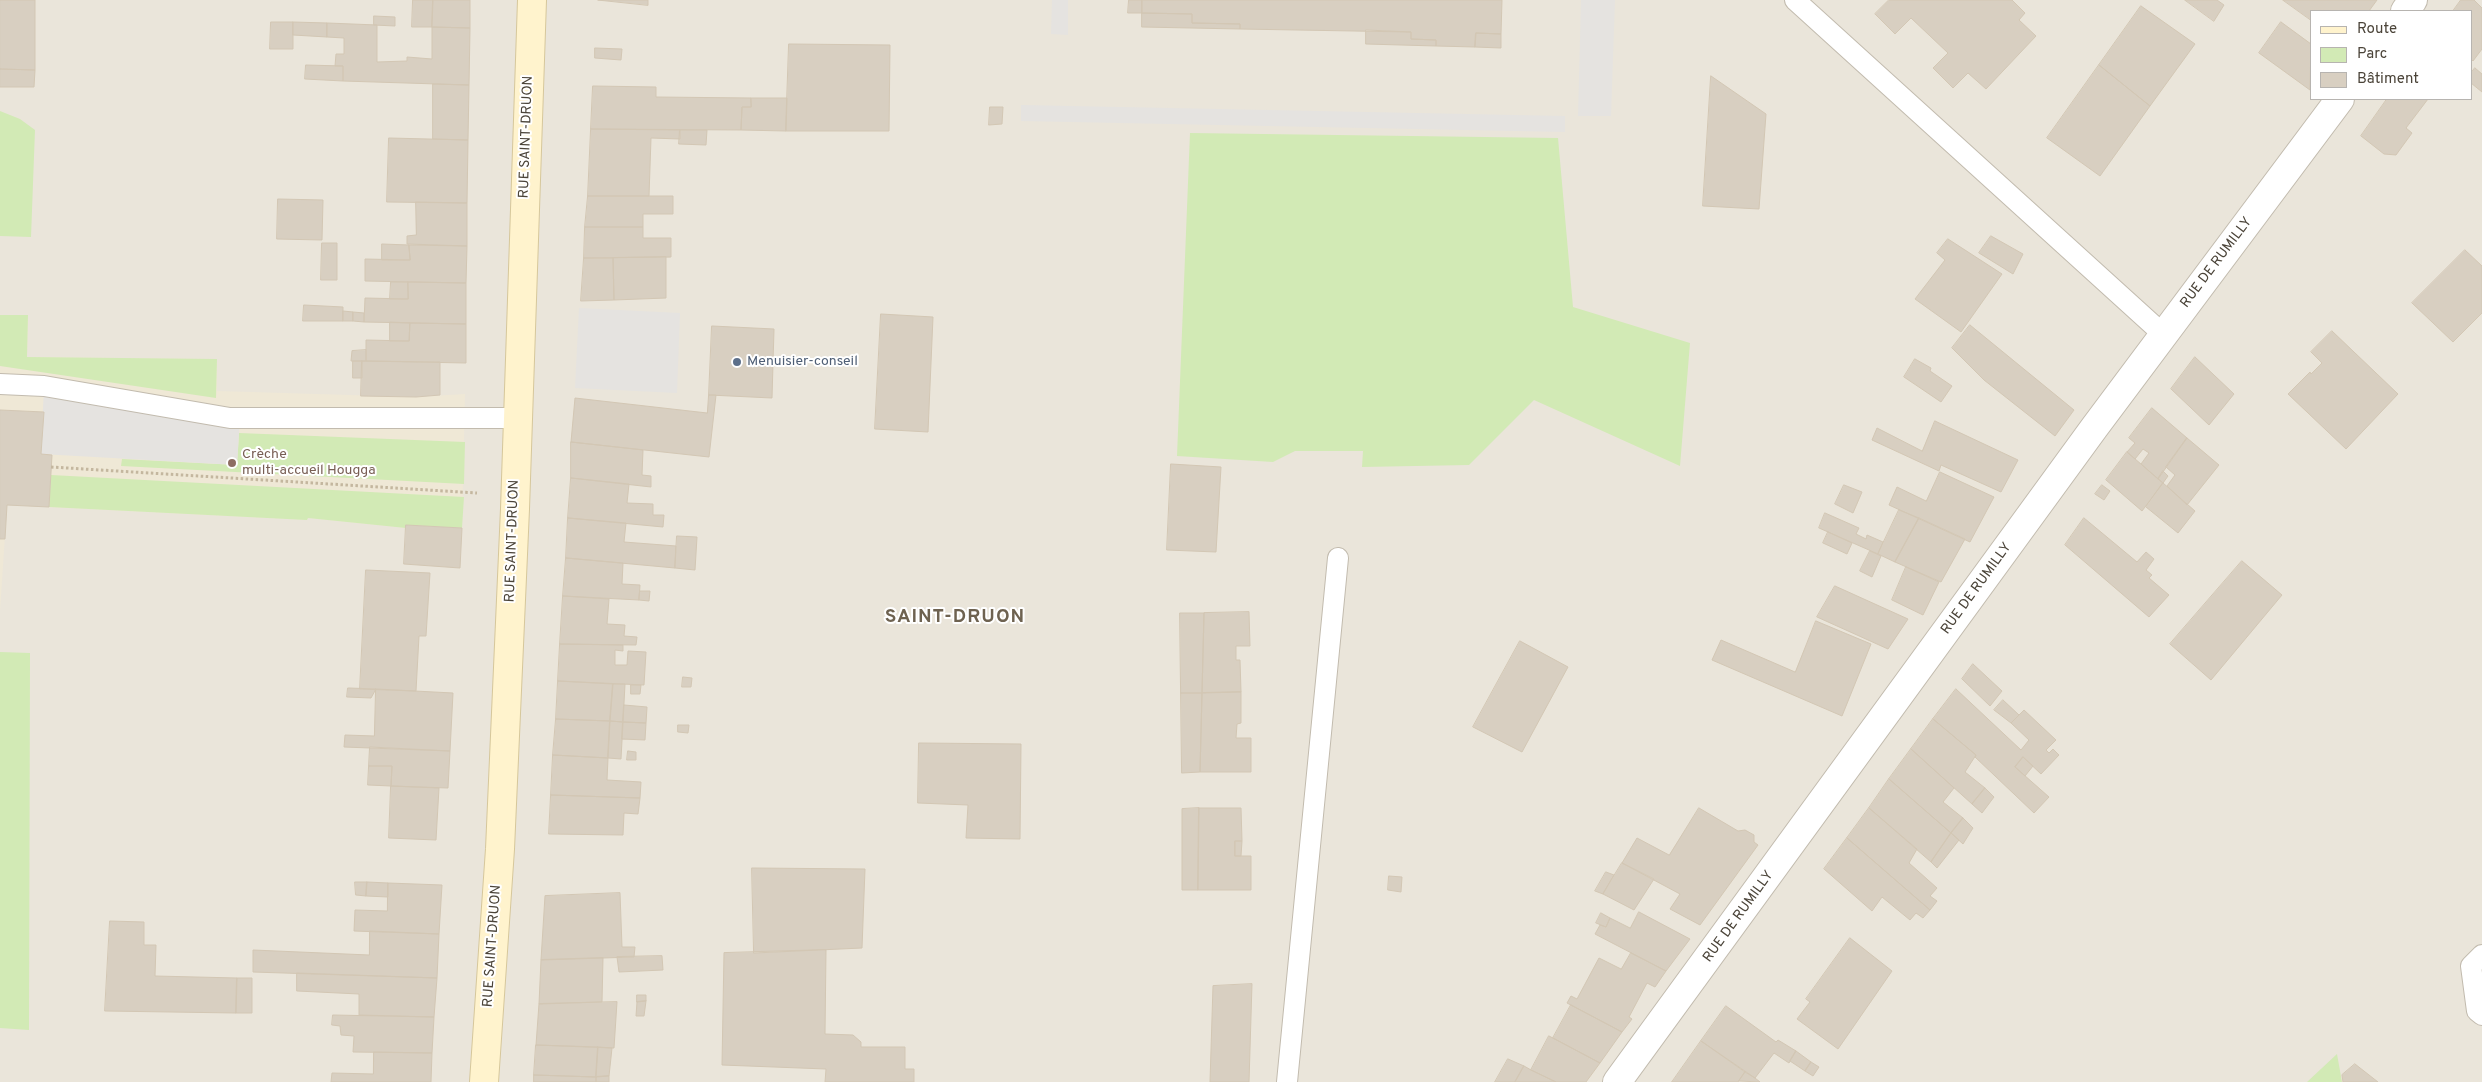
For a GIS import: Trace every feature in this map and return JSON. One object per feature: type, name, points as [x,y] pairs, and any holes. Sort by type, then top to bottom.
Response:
[{"type":"street","name":"RUE SAINT-DRUON","points":[[484,1082],[500,849],[519,418],[532,0]]},
{"type":"street","name":"RUE DE RUMILLY","points":[[1617,1082],[2082,444],[2339,100]]},
{"type":"lane","points":[[1795,0],[2164,335]]},
{"type":"lane","points":[[0,384],[44,386],[230,418],[519,418]]},
{"type":"lane","points":[[1287,1082],[1338,558]]},
{"type":"lane","points":[[2482,954],[2471,966],[2477,1011],[2482,1015]]},
{"type":"path","points":[[51,467],[478,492],[477,506],[515,509]]},
{"type":"shaded area","points":[[0,0],[2482,0],[2482,1082],[0,1082]]},
{"type":"shaded area","points":[[1052,0],[1068,0],[1068,35],[1051,34]]},
{"type":"shaded area","points":[[1581,0],[1615,0],[1611,116],[1578,116]]},
{"type":"shaded area","points":[[1021,105],[1565,116],[1565,132],[1021,121]]},
{"type":"shaded area","points":[[579,308],[680,313],[677,393],[575,388]]},
{"type":"shaded area","name":"Crèche multi-accueil Hougga","points":[[0,315],[28,315],[27,357],[217,359],[217,391],[416,397],[465,394],[462,528],[406,525],[406,528],[308,518],[307,520],[7,505],[0,611]]},
{"type":"shaded area","points":[[44,386],[240,418],[237,465],[41,454]]},
{"type":"green space","points":[[0,111],[20,119],[35,130],[31,237],[0,236]]},
{"type":"green space","points":[[1190,133],[1558,138],[1573,307],[1690,343],[1680,466],[1534,400],[1469,465],[1362,467],[1363,451],[1295,451],[1273,462],[1177,456]]},
{"type":"green space","points":[[0,315],[28,315],[27,357],[217,359],[216,398],[0,366]]},
{"type":"green space","points":[[239,433],[465,442],[464,484],[121,466],[122,459],[237,465]]},
{"type":"green space","points":[[51,475],[464,497],[462,528],[406,525],[406,528],[308,518],[307,520],[49,507]]},
{"type":"green space","points":[[0,652],[30,653],[29,1030],[0,1028]]},
{"type":"green space","points":[[2337,1054],[2342,1082],[2307,1082]]},
{"type":"building","points":[[0,0],[35,0],[35,70],[0,69]]},
{"type":"building","points":[[413,0],[433,0],[432,27],[412,27]]},
{"type":"building","points":[[433,0],[470,0],[470,28],[432,27]]},
{"type":"building","points":[[598,0],[648,0],[648,5]]},
{"type":"building","points":[[1129,0],[1142,0],[1142,13],[1128,13]]},
{"type":"building","points":[[1142,0],[1502,0],[1501,34],[1476,33],[1475,47],[1436,46],[1436,40],[1411,39],[1411,32],[1240,29],[1240,24],[1192,23],[1192,14],[1142,13]]},
{"type":"building","points":[[1889,0],[2012,0],[2025,13],[2019,20],[2036,36],[1986,89],[1968,73],[1953,88],[1933,68],[1948,53],[1911,18],[1895,34],[1875,14]]},
{"type":"building","points":[[2185,0],[2217,0],[2224,5],[2214,21]]},
{"type":"building","points":[[2283,0],[2377,0],[2370,10],[2310,10],[2310,19]]},
{"type":"building","points":[[2461,0],[2474,0],[2482,8],[2482,49],[2473,61],[2472,10],[2454,10]]},
{"type":"building","points":[[2141,6],[2195,44],[2150,106],[2099,65]]},
{"type":"building","points":[[1142,13],[1192,14],[1192,23],[1240,24],[1240,29],[1142,27]]},
{"type":"building","points":[[374,16],[395,17],[395,26],[374,25]]},
{"type":"building","points":[[271,22],[293,22],[293,49],[270,49]]},
{"type":"building","points":[[293,22],[327,23],[327,37],[293,35]]},
{"type":"building","points":[[2281,22],[2310,43],[2310,90],[2259,53]]},
{"type":"building","points":[[327,23],[377,25],[377,62],[407,61],[407,57],[432,59],[432,27],[470,28],[469,85],[343,81],[343,66],[335,66],[336,54],[344,54],[344,38],[327,37]]},
{"type":"building","points":[[1366,30],[1411,32],[1411,39],[1436,40],[1436,46],[1366,44]]},
{"type":"building","points":[[1476,33],[1501,34],[1501,48],[1475,47]]},
{"type":"building","points":[[789,44],[890,45],[889,131],[786,131]]},
{"type":"building","points":[[595,48],[622,49],[621,60],[595,58]]},
{"type":"building","points":[[306,65],[343,66],[343,81],[305,79]]},
{"type":"building","points":[[2099,65],[2150,106],[2100,176],[2047,138]]},
{"type":"building","points":[[2475,68],[2482,74],[2482,92],[2472,84],[2472,72]]},
{"type":"building","points":[[0,69],[35,70],[34,87],[0,87]]},
{"type":"building","points":[[1711,76],[1766,114],[1759,209],[1703,206]]},
{"type":"building","points":[[433,84],[469,85],[468,140],[433,139]]},
{"type":"building","points":[[593,86],[656,87],[656,97],[751,98],[751,107],[742,107],[741,130],[591,129]]},
{"type":"building","points":[[751,98],[787,98],[786,131],[741,130],[742,107],[751,107]]},
{"type":"building","points":[[2386,100],[2427,100],[2406,128],[2412,133],[2396,155],[2384,154],[2361,136]]},
{"type":"building","points":[[990,107],[1003,107],[1002,124],[989,125]]},
{"type":"building","points":[[591,129],[680,130],[680,139],[651,138],[649,196],[588,196]]},
{"type":"building","points":[[680,130],[707,130],[706,145],[679,144]]},
{"type":"building","points":[[389,138],[468,140],[467,203],[387,202]]},
{"type":"building","points":[[588,196],[673,196],[673,214],[643,214],[643,227],[585,227]]},
{"type":"building","points":[[278,199],[323,200],[322,240],[277,239]]},
{"type":"building","points":[[416,202],[467,203],[467,246],[407,244],[407,236],[416,235]]},
{"type":"building","points":[[585,227],[643,227],[643,238],[671,238],[671,257],[584,258]]},
{"type":"building","points":[[1991,236],[2023,254],[2013,274],[1979,253]]},
{"type":"building","points":[[1948,239],[2002,274],[1961,332],[1915,299],[1945,260],[1937,253]]},
{"type":"building","points":[[322,243],[337,243],[337,280],[321,280]]},
{"type":"building","points":[[382,244],[409,245],[410,260],[382,260]]},
{"type":"building","points":[[409,245],[467,246],[466,283],[365,281],[365,259],[410,260]]},
{"type":"building","points":[[2465,250],[2482,266],[2482,313],[2453,342],[2412,303]]},
{"type":"building","points":[[666,257],[666,298],[614,300],[613,258]]},
{"type":"building","points":[[584,258],[613,258],[614,300],[581,301]]},
{"type":"building","points":[[391,282],[408,282],[408,299],[390,299]]},
{"type":"building","points":[[408,282],[466,283],[466,324],[364,322],[365,298],[408,299]]},
{"type":"building","points":[[304,305],[343,307],[343,321],[303,321]]},
{"type":"building","points":[[343,311],[353,312],[353,321],[343,321]]},
{"type":"building","points":[[353,312],[364,313],[364,322],[353,321]]},
{"type":"building","points":[[881,314],[933,317],[928,432],[875,429]]},
{"type":"building","points":[[390,322],[410,323],[409,341],[390,341]]},
{"type":"building","points":[[410,323],[466,324],[466,363],[366,361],[366,340],[409,341]]},
{"type":"building","points":[[1970,325],[2074,410],[2055,436],[1984,380],[1952,348]]},
{"type":"building","points":[[712,326],[774,329],[772,398],[709,395]]},
{"type":"building","points":[[2332,331],[2398,394],[2346,449],[2288,394],[2322,363],[2311,352]]},
{"type":"building","points":[[366,350],[366,361],[351,361],[352,351]]},
{"type":"building","points":[[2195,357],[2234,394],[2209,425],[2171,389]]},
{"type":"building","points":[[1915,359],[1931,368],[1930,371],[1952,386],[1941,402],[1904,377]]},
{"type":"building","points":[[353,361],[362,361],[362,378],[353,378]]},
{"type":"building","points":[[362,361],[440,362],[440,395],[416,397],[361,396]]},
{"type":"building","points":[[709,395],[716,395],[709,457],[571,442],[575,398],[707,413]]},
{"type":"building","points":[[2152,408],[2187,438],[2158,479],[2141,464],[2149,453],[2143,449],[2135,459],[2127,452],[2135,443],[2129,438]]},
{"type":"building","points":[[0,410],[44,412],[41,454],[52,455],[49,507],[7,505],[5,539],[0,539]]},
{"type":"building","points":[[1935,421],[2018,460],[2001,492],[1941,465],[1939,471],[1872,440],[1877,428],[1922,451]]},
{"type":"building","points":[[2187,438],[2219,465],[2187,505],[2167,486],[2175,475],[2166,467]]},
{"type":"building","points":[[571,442],[643,450],[642,475],[651,476],[651,487],[571,478]]},
{"type":"building","points":[[2127,452],[2163,483],[2142,511],[2106,480]]},
{"type":"building","points":[[1171,464],[1221,467],[1216,552],[1167,550]]},
{"type":"building","points":[[2163,471],[2168,476],[2163,483],[2158,479]]},
{"type":"building","points":[[1940,472],[1994,497],[1970,542],[1889,505],[1897,487],[1926,501]]},
{"type":"building","points":[[571,478],[629,484],[627,503],[653,504],[653,515],[664,515],[663,527],[568,518]]},
{"type":"building","points":[[2163,483],[2195,511],[2178,533],[2146,507]]},
{"type":"building","points":[[1844,485],[1862,492],[1853,513],[1835,504]]},
{"type":"building","points":[[2102,485],[2110,491],[2104,500],[2095,494]]},
{"type":"building","points":[[1899,510],[1919,518],[1895,562],[1878,554]]},
{"type":"building","points":[[1825,513],[1859,528],[1856,534],[1866,539],[1867,535],[1883,542],[1878,554],[1819,528]]},
{"type":"building","points":[[568,518],[626,523],[624,542],[676,546],[675,568],[566,558]]},
{"type":"building","points":[[1919,518],[1965,539],[1941,582],[1895,562]]},
{"type":"building","points":[[2084,518],[2137,562],[2146,552],[2154,559],[2146,570],[2152,575],[2149,578],[2169,595],[2149,617],[2065,545]]},
{"type":"building","points":[[406,525],[462,528],[460,568],[404,564]]},
{"type":"building","points":[[1828,532],[1852,543],[1847,554],[1823,543]]},
{"type":"building","points":[[677,536],[697,537],[695,570],[675,568]]},
{"type":"building","points":[[1870,551],[1881,556],[1872,577],[1860,571]]},
{"type":"building","points":[[566,558],[623,563],[622,584],[640,585],[639,600],[563,596]]},
{"type":"building","points":[[2242,561],[2282,595],[2211,680],[2170,644]]},
{"type":"building","points":[[1906,567],[1939,582],[1923,615],[1892,600]]},
{"type":"building","points":[[366,570],[430,573],[426,636],[419,636],[416,691],[360,689]]},
{"type":"building","points":[[1835,586],[1908,619],[1888,649],[1817,617]]},
{"type":"building","points":[[640,591],[650,591],[649,601],[639,600]]},
{"type":"building","points":[[563,596],[609,599],[607,624],[625,625],[624,636],[637,637],[636,645],[560,644]]},
{"type":"building","points":[[1249,612],[1250,646],[1236,646],[1236,660],[1240,660],[1241,692],[1202,693],[1204,613]]},
{"type":"building","points":[[1180,613],[1204,613],[1202,693],[1181,693]]},
{"type":"building","points":[[1816,621],[1871,644],[1842,716],[1712,660],[1721,640],[1795,672]]},
{"type":"building","points":[[1520,641],[1568,667],[1522,752],[1473,727]]},
{"type":"building","points":[[560,644],[623,645],[623,651],[615,650],[615,665],[627,665],[628,651],[646,652],[644,685],[558,681]]},
{"type":"building","points":[[1973,664],[2002,691],[1990,706],[1962,679]]},
{"type":"building","points":[[683,677],[692,678],[691,687],[682,687]]},
{"type":"building","points":[[558,681],[613,684],[610,721],[556,719]]},
{"type":"building","points":[[613,684],[625,684],[623,722],[610,721]]},
{"type":"building","points":[[631,685],[641,685],[640,694],[631,694]]},
{"type":"building","points":[[348,688],[376,689],[371,698],[347,697]]},
{"type":"building","points":[[376,689],[453,693],[450,751],[344,747],[345,735],[374,736]]},
{"type":"building","points":[[1956,689],[2021,750],[2029,740],[2011,723],[2024,710],[2056,740],[2046,750],[2049,753],[2053,749],[2059,755],[2041,774],[2023,757],[2015,767],[2049,797],[2034,813],[1975,757],[1976,755],[1933,719]]},
{"type":"building","points":[[1241,692],[1241,723],[1237,724],[1236,738],[1251,738],[1251,772],[1200,772],[1202,693]]},
{"type":"building","points":[[1181,693],[1202,693],[1200,772],[1182,773]]},
{"type":"building","points":[[2003,700],[2019,715],[2011,723],[1994,710]]},
{"type":"building","points":[[624,705],[647,707],[646,723],[623,722]]},
{"type":"building","points":[[556,719],[610,721],[608,758],[553,755]]},
{"type":"building","points":[[1933,719],[1976,755],[1965,772],[1985,788],[1972,804],[1911,749]]},
{"type":"building","points":[[610,721],[623,722],[621,759],[608,758]]},
{"type":"building","points":[[623,722],[646,723],[645,740],[622,739]]},
{"type":"building","points":[[678,725],[689,725],[688,733],[678,732]]},
{"type":"building","points":[[919,743],[1021,744],[1020,839],[966,838],[968,805],[918,803]]},
{"type":"building","points":[[370,747],[450,751],[448,788],[391,786],[392,766],[369,766]]},
{"type":"building","points":[[1911,749],[1954,788],[1943,802],[1963,818],[1951,833],[1889,779]]},
{"type":"building","points":[[628,751],[636,752],[636,760],[627,760]]},
{"type":"building","points":[[553,755],[608,758],[607,780],[641,782],[640,798],[551,795]]},
{"type":"building","points":[[2023,757],[2033,766],[2025,776],[2015,767]]},
{"type":"building","points":[[369,766],[392,766],[391,786],[368,785]]},
{"type":"building","points":[[1889,779],[1951,833],[1931,862],[1869,808]]},
{"type":"building","points":[[391,786],[439,788],[436,840],[389,838]]},
{"type":"building","points":[[1985,788],[1994,797],[1982,813],[1972,804]]},
{"type":"building","points":[[551,795],[640,798],[638,814],[624,813],[623,835],[549,834]]},
{"type":"building","points":[[1199,808],[1198,890],[1182,890],[1182,809]]},
{"type":"building","points":[[1199,808],[1241,808],[1242,841],[1235,841],[1235,856],[1251,856],[1251,890],[1198,890]]},
{"type":"building","points":[[1699,808],[1738,831],[1745,830],[1754,835],[1754,842],[1758,845],[1700,925],[1670,909],[1680,894],[1622,863],[1637,838],[1669,855]]},
{"type":"building","points":[[1869,808],[1917,849],[1909,863],[1937,888],[1930,896],[1937,901],[1930,910],[1847,838]]},
{"type":"building","points":[[1963,818],[1973,828],[1963,844],[1951,833]]},
{"type":"building","points":[[1951,833],[1959,840],[1937,868],[1931,862]]},
{"type":"building","points":[[1847,838],[1930,910],[1923,918],[1916,913],[1910,920],[1882,897],[1872,911],[1824,869]]},
{"type":"building","points":[[1235,841],[1242,841],[1241,856],[1235,856]]},
{"type":"building","points":[[1622,863],[1654,879],[1634,910],[1603,894]]},
{"type":"building","points":[[752,868],[865,869],[862,948],[754,953]]},
{"type":"building","points":[[1606,872],[1614,875],[1603,894],[1595,891]]},
{"type":"building","points":[[1389,876],[1402,877],[1401,892],[1388,890]]},
{"type":"building","points":[[355,882],[367,882],[366,896],[356,895]]},
{"type":"building","points":[[367,882],[388,883],[388,897],[366,896]]},
{"type":"building","points":[[388,883],[442,885],[439,934],[354,931],[355,910],[387,911]]},
{"type":"building","points":[[620,893],[622,947],[635,947],[634,957],[541,960],[545,896]]},
{"type":"building","points":[[1639,912],[1690,939],[1666,971],[1595,934],[1600,925],[1606,927],[1610,918],[1630,928]]},
{"type":"building","points":[[1601,913],[1610,918],[1606,927],[1596,923]]},
{"type":"building","points":[[110,921],[144,922],[144,945],[156,945],[155,976],[237,978],[236,1013],[105,1011]]},
{"type":"building","points":[[370,931],[439,934],[437,978],[253,972],[253,950],[369,955]]},
{"type":"building","points":[[1850,938],[1892,971],[1838,1049],[1797,1019],[1810,1002],[1806,999]]},
{"type":"building","points":[[826,950],[825,1034],[853,1035],[861,1042],[861,1047],[905,1047],[905,1069],[914,1069],[914,1082],[825,1082],[826,1069],[722,1065],[724,953]]},
{"type":"building","points":[[1631,953],[1666,971],[1655,987],[1647,983],[1629,1017],[1632,1019],[1622,1032],[1567,1003],[1571,996],[1577,999],[1599,958],[1621,969]]},
{"type":"building","points":[[662,956],[663,970],[619,972],[617,957]]},
{"type":"building","points":[[603,958],[602,1002],[539,1004],[541,960]]},
{"type":"building","points":[[297,973],[437,978],[434,1017],[359,1015],[359,994],[297,991]]},
{"type":"building","points":[[237,978],[252,978],[252,1013],[236,1013]]},
{"type":"building","points":[[1252,984],[1249,1082],[1210,1082],[1213,986]]},
{"type":"building","points":[[637,995],[646,995],[646,1001],[637,1002]]},
{"type":"building","points":[[646,1001],[644,1016],[636,1016],[637,1002]]},
{"type":"building","points":[[617,1002],[614,1048],[536,1045],[539,1004]]},
{"type":"building","points":[[1571,1005],[1622,1032],[1600,1063],[1553,1038]]},
{"type":"building","points":[[1726,1006],[1776,1042],[1778,1040],[1796,1051],[1789,1063],[1774,1053],[1755,1078],[1701,1041]]},
{"type":"building","points":[[333,1015],[434,1017],[432,1053],[353,1052],[354,1036],[341,1035],[340,1026],[332,1025]]},
{"type":"building","points":[[1549,1036],[1600,1063],[1586,1082],[1556,1082],[1531,1070]]},
{"type":"building","points":[[1701,1041],[1745,1072],[1738,1082],[1672,1082]]},
{"type":"building","points":[[536,1045],[598,1047],[596,1077],[534,1075]]},
{"type":"building","points":[[598,1047],[612,1048],[609,1076],[596,1077]]},
{"type":"building","points":[[1796,1051],[1811,1062],[1805,1071],[1790,1061]]},
{"type":"building","points":[[374,1052],[432,1053],[431,1082],[331,1082],[332,1073],[373,1074]]},
{"type":"building","points":[[1508,1059],[1524,1066],[1515,1082],[1495,1082]]},
{"type":"building","points":[[1811,1062],[1819,1067],[1813,1076],[1805,1071]]},
{"type":"building","points":[[2355,1064],[2378,1082],[2343,1082],[2342,1075]]},
{"type":"building","points":[[1524,1066],[1531,1070],[1556,1082],[1515,1082]]},
{"type":"building","points":[[1745,1072],[1755,1078],[1760,1082],[1739,1081]]},
{"type":"building","points":[[534,1075],[596,1077],[596,1082],[534,1082]]},
{"type":"building","points":[[609,1076],[609,1082],[596,1082],[596,1077]]},
{"type":"place","name":"Menuisier-conseil","points":[[737,362]]},
{"type":"place","name":"Crèche multi-accueil Hougga","points":[[232,463]]},
{"type":"district","name":"SAINT-DRUON","points":[[955,618]]}]
